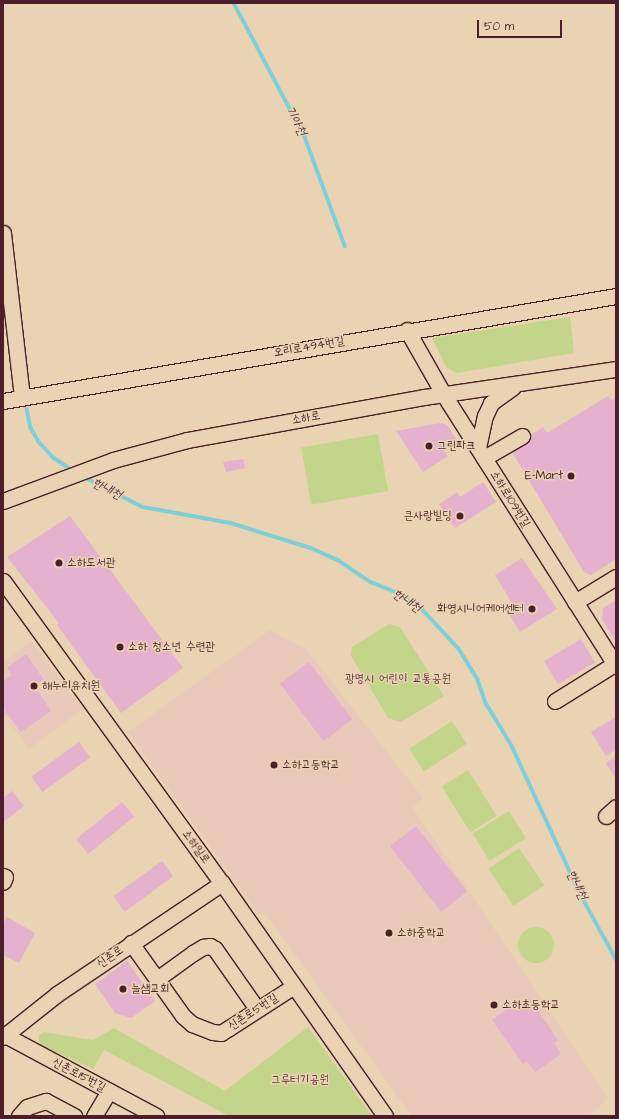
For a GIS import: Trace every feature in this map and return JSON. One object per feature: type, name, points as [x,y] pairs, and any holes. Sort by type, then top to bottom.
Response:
[{"type":"street","points":[[3,233],[23,397]]},
{"type":"street","name":"오리로494번길","points":[[3,401],[407,330],[616,296]]},
{"type":"street","name":"소하로109번길","points":[[407,330],[444,395],[616,664]]},
{"type":"street","name":"소하로","points":[[3,501],[113,460],[187,440],[444,395],[616,369]]},
{"type":"street","points":[[520,384],[491,403],[485,416],[481,453],[522,436]]},
{"type":"street","points":[[575,602],[616,577]]},
{"type":"street","name":"소하일로","points":[[3,581],[222,883],[385,1116]]},
{"type":"street","points":[[555,701],[616,664]]},
{"type":"street","points":[[3,876],[5,876],[3,882]]},
{"type":"street","name":"신촌로","points":[[3,1035],[57,994],[222,883]]},
{"type":"street","name":"신촌로5번길","points":[[131,943],[183,1016],[192,1024],[213,1032],[221,1033],[294,986]]},
{"type":"street","points":[[157,979],[193,953],[210,946],[215,949],[257,1009]]},
{"type":"street","name":"신촌로15번길","points":[[3,1035],[156,1116]]},
{"type":"street","points":[[94,1116],[109,1091]]},
{"type":"street","points":[[19,1116],[27,1107],[46,1101],[74,1116]]},
{"type":"shaded area","points":[[270,630],[306,649],[423,798],[412,807],[608,1098],[589,1116],[412,1116],[265,913],[260,916],[128,732]]},
{"type":"shaded area","name":"해누리유치원","points":[[31,641],[83,709],[29,749],[3,714],[3,662]]},
{"type":"green space","points":[[570,317],[574,353],[457,373],[446,367],[432,338]]},
{"type":"green space","points":[[378,434],[388,491],[311,505],[301,448]]},
{"type":"green space","name":"광명시 어린이 교통공원","points":[[389,624],[400,627],[444,696],[401,722],[388,718],[351,656],[352,647]]},
{"type":"green space","points":[[452,721],[467,744],[424,771],[409,749]]},
{"type":"green space","points":[[468,770],[497,816],[470,832],[442,786]]},
{"type":"green space","points":[[509,811],[526,838],[489,861],[473,834]]},
{"type":"green space","points":[[519,848],[544,885],[513,906],[488,869]]},
{"type":"green space","points":[[540,927],[549,932],[553,938],[553,952],[549,958],[540,963],[532,963],[523,958],[519,952],[518,941],[523,932],[529,928]]},
{"type":"green space","name":"그루터기공원","points":[[308,1027],[372,1116],[229,1116],[104,1050],[93,1069],[41,1045],[39,1041],[39,1035],[44,1032],[93,1040],[114,1028],[225,1091]]},
{"type":"building","name":"E-Mart","points":[[608,396],[611,400],[616,397],[616,559],[591,575],[584,572],[512,452],[527,444],[531,435],[543,427],[547,433]]},
{"type":"building","name":"그린파크","points":[[441,423],[447,425],[458,442],[444,451],[448,456],[423,472],[396,431]]},
{"type":"building","points":[[243,459],[245,468],[226,472],[223,462]]},
{"type":"building","name":"큰사랑빌딩","points":[[483,482],[496,502],[455,528],[439,504],[457,492],[460,497]]},
{"type":"building","points":[[70,516],[183,668],[121,713],[57,625],[59,623],[7,557]]},
{"type":"building","points":[[522,558],[557,609],[520,632],[506,609],[513,605],[495,575]]},
{"type":"building","points":[[616,600],[616,642],[602,620],[603,608]]},
{"type":"building","points":[[581,639],[595,662],[558,684],[544,661]]},
{"type":"building","points":[[26,654],[44,680],[35,687],[51,711],[21,732],[3,708],[3,682],[12,675],[7,668]]},
{"type":"building","points":[[309,662],[352,720],[324,741],[280,684]]},
{"type":"building","points":[[616,717],[616,750],[606,756],[591,732]]},
{"type":"building","points":[[79,742],[90,757],[42,792],[31,777]]},
{"type":"building","points":[[616,756],[616,779],[606,763]]},
{"type":"building","points":[[12,791],[24,806],[3,822],[3,798]]},
{"type":"building","points":[[122,802],[134,817],[88,854],[76,839]]},
{"type":"building","points":[[416,826],[467,891],[441,912],[390,846]]},
{"type":"building","points":[[162,861],[173,876],[125,912],[113,896]]},
{"type":"building","points":[[7,917],[35,933],[19,963],[3,955],[3,924]]},
{"type":"building","points":[[127,961],[155,1001],[131,1018],[115,1013],[95,984]]},
{"type":"building","points":[[529,998],[558,1040],[554,1043],[561,1054],[535,1072],[527,1061],[523,1064],[492,1020],[521,999],[523,1003]]},
{"type":"waterway","name":"기아천","points":[[234,3],[305,137],[345,246]]},
{"type":"waterway","name":"한내천","points":[[27,409],[31,428],[39,442],[54,458],[74,471]]},
{"type":"waterway","name":"한내천","points":[[82,476],[143,507],[231,523],[311,548],[338,560],[371,582],[398,593],[422,609],[459,649],[478,680],[486,703],[512,746],[581,895],[616,959]]},
{"type":"place","name":"그린파크","points":[[429,446]]},
{"type":"place","name":"E-Mart","points":[[571,476]]},
{"type":"place","name":"큰사랑빌딩","points":[[460,516]]},
{"type":"place","name":"소하도서관","points":[[59,563]]},
{"type":"place","name":"화영시니어케어센터","points":[[532,609]]},
{"type":"place","name":"소하 청소년 수련관","points":[[120,647]]},
{"type":"place","name":"해누리유치원","points":[[34,686]]},
{"type":"place","name":"소하고등학교","points":[[274,765]]},
{"type":"place","name":"소하중학교","points":[[389,933]]},
{"type":"place","name":"늘샘교회","points":[[123,989]]},
{"type":"place","name":"소하초등학교","points":[[494,1005]]}]
